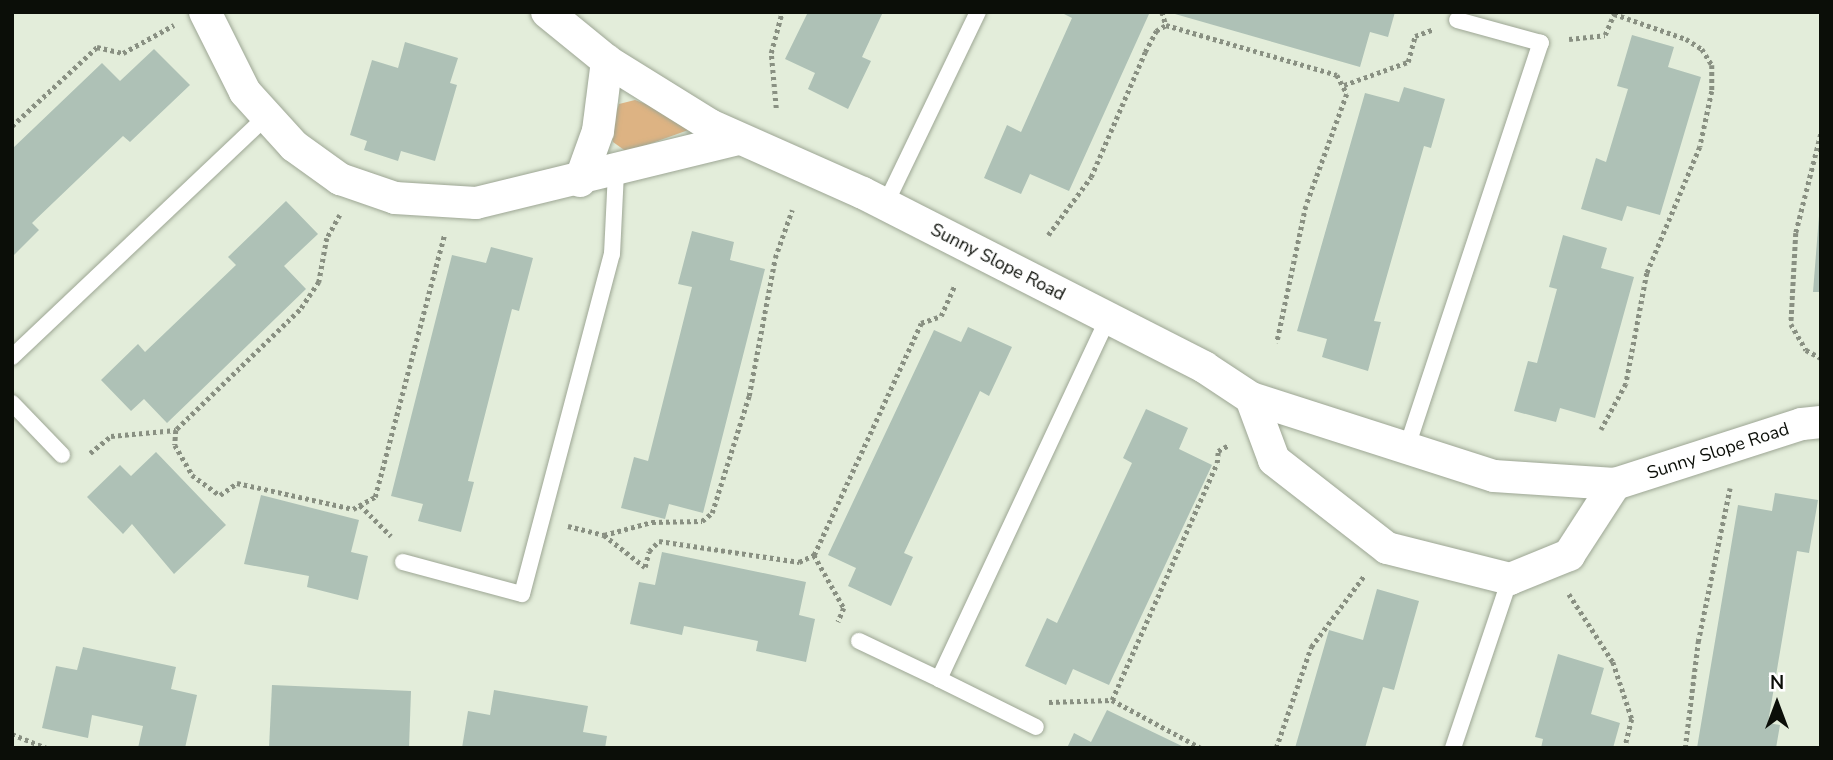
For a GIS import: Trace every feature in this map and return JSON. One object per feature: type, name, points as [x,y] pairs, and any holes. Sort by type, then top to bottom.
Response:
[{"type":"street","name":"Sunny Slope Road","points":[[547,12],[607,61],[710,125],[886,205],[1204,367],[1251,397],[1494,476],[1615,484],[1802,424],[1821,422]]},
{"type":"street","points":[[193,17],[246,92],[294,146],[340,179],[395,198],[475,203],[580,181],[739,139]]},
{"type":"street","points":[[580,181],[598,131],[607,61]]},
{"type":"street","points":[[1251,397],[1274,460],[1387,548],[1510,579],[1569,555],[1615,484]]},
{"type":"lane","points":[[886,205],[978,12]]},
{"type":"lane","points":[[1407,447],[1541,43],[1457,20]]},
{"type":"lane","points":[[12,357],[267,116]]},
{"type":"lane","points":[[403,562],[522,594],[612,254],[616,172]]},
{"type":"lane","points":[[939,680],[1108,318]]},
{"type":"lane","points":[[12,403],[62,455]]},
{"type":"lane","points":[[1453,748],[1510,579]]},
{"type":"lane","points":[[859,641],[1036,727]]},
{"type":"path","points":[[776,108],[771,53],[782,12]]},
{"type":"path","points":[[1162,12],[1166,25]]},
{"type":"path","points":[[1541,43],[1605,35],[1614,14],[1686,39],[1702,48],[1713,65],[1713,91],[1700,147],[1647,273],[1626,384],[1601,430]]},
{"type":"path","points":[[12,126],[97,47],[123,53],[193,17]]},
{"type":"path","points":[[1344,85],[1408,62],[1415,36],[1457,20]]},
{"type":"path","points":[[1166,25],[1248,52],[1328,72],[1344,85]]},
{"type":"path","points":[[1048,235],[1091,177],[1145,52],[1156,32],[1166,25]]},
{"type":"path","points":[[1277,343],[1306,206],[1343,108],[1344,85]]},
{"type":"path","points":[[1821,134],[1796,233],[1791,324],[1806,350],[1821,358]]},
{"type":"path","points":[[604,535],[652,522],[702,521],[712,513],[749,396],[775,258],[792,209]]},
{"type":"path","points":[[62,455],[92,453],[111,436],[176,430],[300,310],[319,282],[327,239],[342,211]]},
{"type":"path","points":[[176,430],[175,446],[192,475],[220,495],[237,483],[353,509],[375,497],[444,233]]},
{"type":"path","points":[[542,519],[604,535],[645,567],[649,551],[659,541],[799,562],[814,555],[920,323],[941,316],[955,285]]},
{"type":"path","points":[[1112,701],[1217,463],[1218,451],[1229,446]]},
{"type":"path","points":[[1685,748],[1698,642],[1730,488]]},
{"type":"path","points":[[360,505],[386,529],[403,562]]},
{"type":"path","points":[[814,555],[844,608],[829,640],[859,641]]},
{"type":"path","points":[[1276,748],[1311,647],[1371,566]]},
{"type":"path","points":[[1567,590],[1613,662],[1632,719],[1625,748]]},
{"type":"path","points":[[1036,727],[1051,698],[1065,702],[1112,701],[1201,748]]},
{"type":"path","points":[[12,734],[46,748]]},
{"type":"shaded area","points":[[635,100],[693,121],[694,128],[627,152],[613,142],[610,130],[619,104]]},
{"type":"building","points":[[808,12],[883,12],[862,57],[871,61],[848,109],[808,89],[815,73],[785,59]]},
{"type":"building","points":[[1060,12],[1149,14],[1069,191],[1030,174],[1021,194],[984,178],[1007,125],[1021,132],[1072,18]]},
{"type":"building","points":[[1168,12],[1395,12],[1388,37],[1370,32],[1360,67]]},
{"type":"building","points":[[1632,35],[1674,47],[1668,67],[1701,77],[1660,215],[1627,206],[1622,221],[1581,209],[1596,158],[1606,162],[1628,89],[1617,86]]},
{"type":"building","points":[[405,42],[458,58],[450,83],[457,85],[435,161],[401,151],[398,161],[364,150],[367,141],[350,135],[372,60],[398,68]]},
{"type":"building","points":[[154,49],[190,85],[130,142],[123,136],[32,223],[39,230],[12,257],[12,149],[102,63],[120,81]]},
{"type":"building","points":[[1404,87],[1445,99],[1431,148],[1424,146],[1374,321],[1381,322],[1368,371],[1322,357],[1327,339],[1297,331],[1365,93],[1399,102]]},
{"type":"building","points":[[286,201],[318,234],[284,266],[306,289],[167,423],[144,399],[131,411],[101,380],[138,344],[145,352],[236,265],[228,257]]},
{"type":"building","points":[[1819,216],[1821,292],[1813,292]]},
{"type":"building","points":[[692,231],[734,242],[730,260],[765,269],[703,513],[669,504],[665,519],[621,508],[634,457],[648,461],[692,287],[678,284]]},
{"type":"building","points":[[1563,235],[1607,248],[1601,268],[1634,277],[1595,418],[1560,408],[1556,422],[1514,411],[1528,361],[1537,363],[1557,289],[1549,287]]},
{"type":"building","points":[[491,247],[533,258],[519,311],[512,309],[468,481],[474,482],[461,532],[418,521],[423,504],[391,496],[452,255],[486,263]]},
{"type":"building","points":[[968,327],[1012,347],[989,396],[980,391],[904,553],[913,557],[891,606],[848,586],[856,568],[828,555],[934,330],[961,342]]},
{"type":"building","points":[[1146,409],[1188,428],[1179,449],[1212,465],[1109,685],[1073,669],[1066,685],[1025,666],[1047,618],[1057,623],[1132,463],[1123,458]]},
{"type":"building","points":[[156,452],[226,525],[174,574],[132,524],[123,534],[87,497],[120,465],[131,476]]},
{"type":"building","points":[[1775,493],[1818,500],[1809,553],[1797,551],[1768,723],[1780,725],[1776,748],[1697,748],[1738,505],[1772,511]]},
{"type":"building","points":[[261,495],[359,520],[351,552],[368,556],[358,600],[307,587],[309,576],[244,564]]},
{"type":"building","points":[[662,552],[806,582],[799,615],[815,619],[806,662],[756,651],[758,641],[684,626],[682,635],[630,624],[639,582],[655,585]]},
{"type":"building","points":[[1377,589],[1419,601],[1394,690],[1383,687],[1365,748],[1295,748],[1329,630],[1363,640]]},
{"type":"building","points":[[83,647],[176,667],[171,689],[197,695],[185,748],[138,748],[143,726],[92,715],[88,738],[42,728],[56,666],[77,670]]},
{"type":"building","points":[[1558,654],[1604,668],[1591,714],[1620,723],[1613,748],[1541,748],[1543,739],[1535,737]]},
{"type":"building","points":[[272,685],[411,691],[409,748],[269,748]]},
{"type":"building","points":[[494,690],[588,706],[583,732],[607,736],[605,748],[462,748],[468,711],[490,715]]},
{"type":"building","points":[[1107,710],[1186,748],[1067,748],[1074,733],[1091,742]]}]
